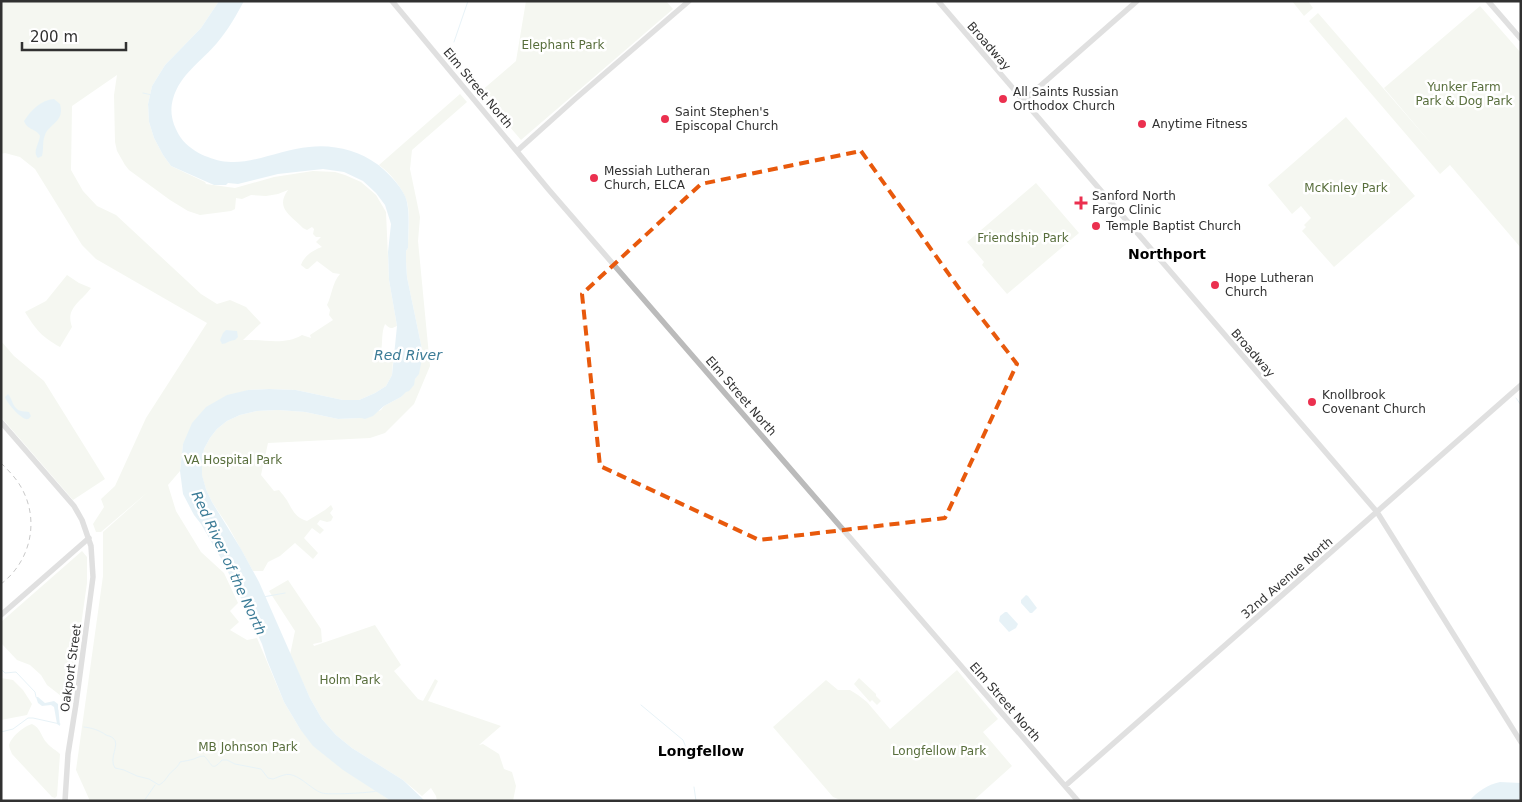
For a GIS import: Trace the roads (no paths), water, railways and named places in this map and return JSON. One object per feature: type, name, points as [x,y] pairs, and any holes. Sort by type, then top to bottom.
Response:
[{"type":"street","name":"Elm Street North","points":[[392,1],[517,152],[1078,801]]},
{"type":"street","points":[[517,152],[577,97],[689,1]]},
{"type":"street","name":"Broadway","points":[[938,1],[1377,512],[1521,742]]},
{"type":"street","points":[[1023,101],[1137,1]]},
{"type":"street","points":[[1488,1],[1521,39]]},
{"type":"street","name":"32nd Avenue North","points":[[1065,786],[1521,385]]},
{"type":"street","name":"Oakport Street","points":[[1,422],[74,506],[82,520],[93,554],[94,577],[68,754],[65,801]]},
{"type":"street","points":[[1,615],[89,538]]},
{"type":"water","name":"Red River","points":[[219,1],[244,1],[221,38],[192,68],[176,90],[171,109],[172,119],[178,133],[186,144],[195,151],[221,161],[240,162],[299,148],[327,146],[362,155],[386,172],[400,187],[406,197],[409,219],[408,248],[406,251],[407,277],[423,354],[419,374],[409,391],[384,406],[373,416],[365,419],[338,419],[305,412],[278,410],[257,411],[240,415],[227,421],[217,429],[204,449],[202,475],[212,502],[259,582],[310,698],[322,719],[336,735],[352,748],[403,780],[425,801],[391,801],[343,770],[313,746],[284,702],[262,644],[238,592],[223,562],[183,494],[180,471],[183,444],[192,423],[206,407],[227,395],[248,390],[269,389],[296,390],[343,400],[359,400],[386,386],[392,375],[397,326],[389,280],[388,252],[391,224],[385,205],[363,181],[344,172],[323,169],[278,174],[238,184],[214,185],[171,166],[163,155],[154,138],[149,122],[148,104],[152,86],[165,65],[201,28]]},
{"type":"water","points":[[54,99],[60,104],[59,119],[47,131],[42,156],[38,158],[36,151],[40,136],[24,121],[37,106],[45,101]]},
{"type":"water","points":[[226,330],[237,331],[238,337],[235,340],[222,344],[220,340]]},
{"type":"water","points":[[8,394],[17,409],[29,412],[31,416],[29,419],[22,417],[11,407],[5,397]]},
{"type":"water","points":[[1026,595],[1037,608],[1032,613],[1021,603],[1021,600]]},
{"type":"water","points":[[1005,612],[1018,624],[1016,628],[1009,632],[999,621],[1000,616]]},
{"type":"water","points":[[36,697],[45,703],[54,701],[58,704],[60,726],[57,724],[54,707],[51,705],[42,706],[38,703]]},
{"type":"water","points":[[1500,782],[1521,783],[1521,801],[1469,801],[1483,789]]},
{"type":"waterway","points":[[454,42],[468,1]]},
{"type":"waterway","points":[[143,93],[152,95]]},
{"type":"waterway","points":[[1516,398],[1521,405]]},
{"type":"waterway","points":[[263,597],[285,593]]},
{"type":"waterway","points":[[1,659],[1,666]]},
{"type":"waterway","points":[[1,669],[5,673],[16,672],[35,692],[36,697]]},
{"type":"waterway","points":[[641,705],[683,740],[689,761]]},
{"type":"waterway","points":[[1,732],[13,729],[28,718],[60,724]]},
{"type":"waterway","points":[[84,727],[112,737],[116,744],[113,760],[115,768],[149,779],[159,785],[180,762],[204,756],[212,766],[216,766],[222,760],[227,760],[235,764],[261,769],[268,778],[273,779],[289,774],[299,778],[322,793],[349,794],[377,791]]},
{"type":"waterway","points":[[144,801],[155,785]]},
{"type":"waterway","points":[[694,787],[696,801],[698,801]]},
{"type":"railway","points":[[1,463],[21,487],[27,500],[31,526],[26,552],[11,575],[1,584]]},
{"type":"place","name":"All Saints Russian Orthodox Church","points":[[1003,99]]},
{"type":"place","name":"Saint Stephen's Episcopal Church","points":[[665,119]]},
{"type":"place","name":"Anytime Fitness","points":[[1142,124]]},
{"type":"place","name":"Messiah Lutheran Church, ELCA","points":[[594,178]]},
{"type":"place","name":"Sanford North Fargo Clinic","points":[[1081,203]]},
{"type":"place","name":"Temple Baptist Church","points":[[1096,226]]},
{"type":"place","name":"Hope Lutheran Church","points":[[1215,285]]},
{"type":"place","name":"Knollbrook Covenant Church","points":[[1312,402]]},
{"type":"district","name":"Northport","points":[[1167,254]]},
{"type":"district","name":"Longfellow","points":[[701,751]]},
{"type":"park label","name":"Elephant Park","points":[[563,45]]},
{"type":"park label","name":"Yunker Farm Park & Dog Park","points":[[1464,94]]},
{"type":"park label","name":"McKinley Park","points":[[1346,188]]},
{"type":"park label","name":"Friendship Park","points":[[1023,238]]},
{"type":"park label","name":"VA Hospital Park","points":[[233,460]]},
{"type":"park label","name":"Holm Park","points":[[350,680]]},
{"type":"park label","name":"MB Johnson Park","points":[[248,747]]},
{"type":"park label","name":"Longfellow Park","points":[[939,751]]},
{"type":"water label","name":"Red River of the North","points":[[229,563]]}]
